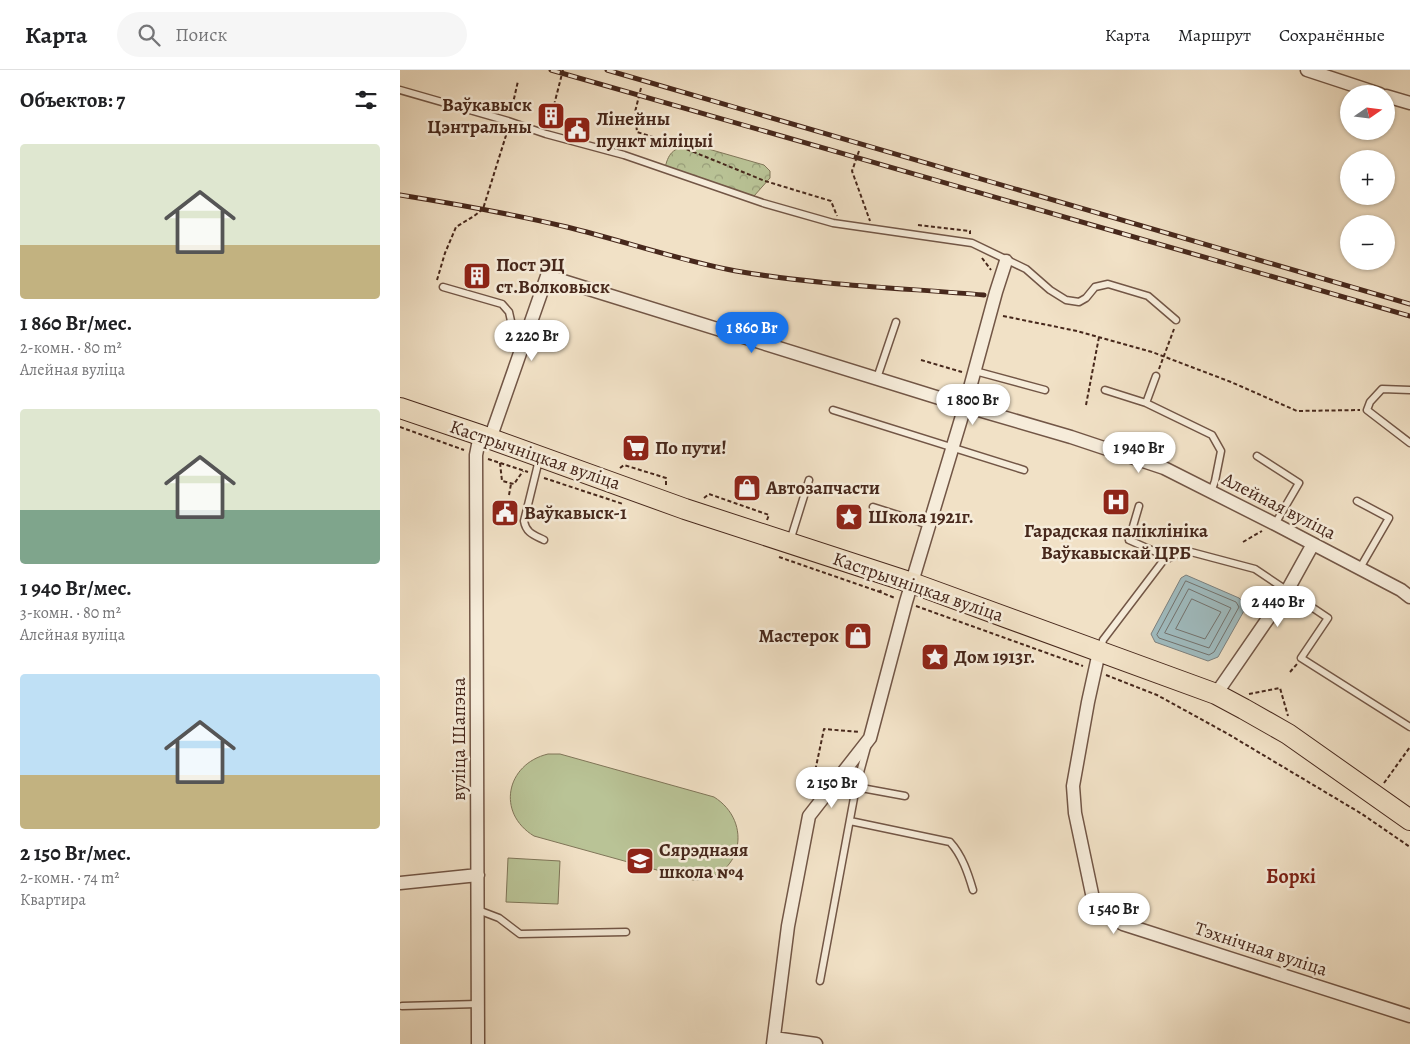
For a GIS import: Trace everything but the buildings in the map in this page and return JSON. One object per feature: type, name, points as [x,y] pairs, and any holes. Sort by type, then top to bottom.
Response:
[{"type":"main road","name":"Кастрычніцкая вуліца","points":[[400,408],[686,509],[790,543],[909,593],[1098,662],[1216,694],[1288,734],[1410,820]]},
{"type":"street","points":[[1307,70],[1353,85]]},
{"type":"street","points":[[1395,99],[1410,103]]},
{"type":"street","points":[[816,1044],[773,1041],[788,926],[809,816],[870,738],[909,593],[1006,261]]},
{"type":"street","name":"Алейная вуліца","points":[[485,437],[523,348],[546,276],[1071,437],[1164,468],[1409,592]]},
{"type":"street","name":"вуліца Шапэна","points":[[478,1044],[476,455],[485,437]]},
{"type":"street","points":[[1216,694],[1287,591],[1313,544]]},
{"type":"street","name":"Тэхнічная вуліца","points":[[1098,662],[1088,702],[1072,786],[1075,813],[1095,908],[1123,924],[1410,1016]]},
{"type":"street","points":[[400,883],[478,875]]},
{"type":"lane","points":[[400,90],[546,134],[624,155],[763,204],[833,223],[972,243],[1026,269],[1050,290],[1066,300],[1080,302],[1095,287],[1108,284],[1148,296],[1176,320]]},
{"type":"lane","points":[[443,287],[502,304],[509,312],[515,339],[523,348]]},
{"type":"lane","points":[[877,378],[896,322]]},
{"type":"lane","points":[[974,373],[1045,390]]},
{"type":"lane","points":[[1146,403],[1156,376]]},
{"type":"lane","points":[[1410,390],[1382,388],[1370,402],[1367,410],[1410,443]]},
{"type":"lane","points":[[1105,390],[1146,403],[1212,435],[1221,450],[1211,492]]},
{"type":"lane","points":[[833,410],[953,446],[1024,470]]},
{"type":"lane","points":[[540,456],[524,520],[530,534],[544,540]]},
{"type":"lane","points":[[1257,456],[1299,483],[1275,524]]},
{"type":"lane","points":[[790,543],[809,480]]},
{"type":"lane","points":[[1357,501],[1389,518],[1360,568]]},
{"type":"lane","points":[[1140,506],[1129,540],[1156,552],[1163,561]]},
{"type":"lane","points":[[873,507],[929,526]]},
{"type":"lane","points":[[1098,662],[1103,640],[1163,561],[1178,554],[1191,552],[1255,569],[1328,618],[1301,658],[1410,727]]},
{"type":"lane","points":[[820,980],[856,787],[870,738]]},
{"type":"lane","points":[[856,787],[905,796]]},
{"type":"lane","points":[[850,821],[950,842],[957,850],[965,866],[972,890]]},
{"type":"lane","points":[[478,910],[499,918],[520,934],[626,932]]},
{"type":"lane","points":[[402,1006],[478,1004]]},
{"type":"path","points":[[554,105],[562,70]]},
{"type":"path","points":[[443,287],[436,284],[444,253],[456,227],[483,208],[508,130],[508,121],[518,82]]},
{"type":"path","points":[[859,151],[852,171],[870,221]]},
{"type":"path","points":[[990,313],[1099,337],[1165,357],[1298,410],[1367,410]]},
{"type":"path","points":[[1156,376],[1165,357],[1176,326],[1176,320]]},
{"type":"path","points":[[1086,405],[1099,337]]},
{"type":"path","points":[[921,360],[974,373]]},
{"type":"path","points":[[500,463],[502,481],[514,484],[523,471]]},
{"type":"path","points":[[508,496],[511,484]]},
{"type":"path","points":[[1243,542],[1275,524]]},
{"type":"path","points":[[909,593],[1098,662],[1220,730],[1362,814],[1410,847]]},
{"type":"path","points":[[1244,695],[1280,688],[1290,723]]},
{"type":"path","points":[[1383,785],[1410,747]]},
{"type":"green space","points":[[691,144],[764,165],[770,171],[770,178],[754,196],[670,174],[665,168],[668,157],[677,149]]},
{"type":"green space","points":[[548,754],[560,754],[714,797],[727,808],[738,834],[737,848],[732,860],[723,871],[710,877],[693,880],[534,836],[522,826],[514,815],[511,803],[511,790],[515,778],[523,768],[534,759]]},
{"type":"green space","points":[[508,858],[560,861],[558,904],[506,902]]},
{"type":"water","points":[[1186,575],[1239,598],[1245,609],[1218,657],[1208,661],[1155,642],[1151,634],[1181,578]]},
{"type":"railway","points":[[551,70],[1410,316]]},
{"type":"railway","points":[[607,70],[1410,304]]},
{"type":"railway","points":[[400,195],[546,222],[736,271],[828,283],[984,295]]},
{"type":"place","name":"Ваўкавыск Цэнтральны","points":[[551,116]]},
{"type":"place","name":"Лінейны пункт міліцыі","points":[[577,130]]},
{"type":"place","name":"Пост ЭЦ ст.Волковыск","points":[[477,276]]},
{"type":"place","name":"По пути!","points":[[636,448]]},
{"type":"place","name":"Автозапчасти","points":[[747,488]]},
{"type":"place","name":"Гарадская паліклініка Ваўкавыскай ЦРБ","points":[[1116,502]]},
{"type":"place","name":"Ваўкавыск-1","points":[[505,513]]},
{"type":"place","name":"Школа 1921г.","points":[[849,517]]},
{"type":"place","name":"Мастерок","points":[[858,636]]},
{"type":"place","name":"Дом 1913г.","points":[[935,657]]},
{"type":"place","name":"Сярэднаяя школа №4","points":[[640,861]]},
{"type":"district","name":"Боркі","points":[[1291,876]]}]
